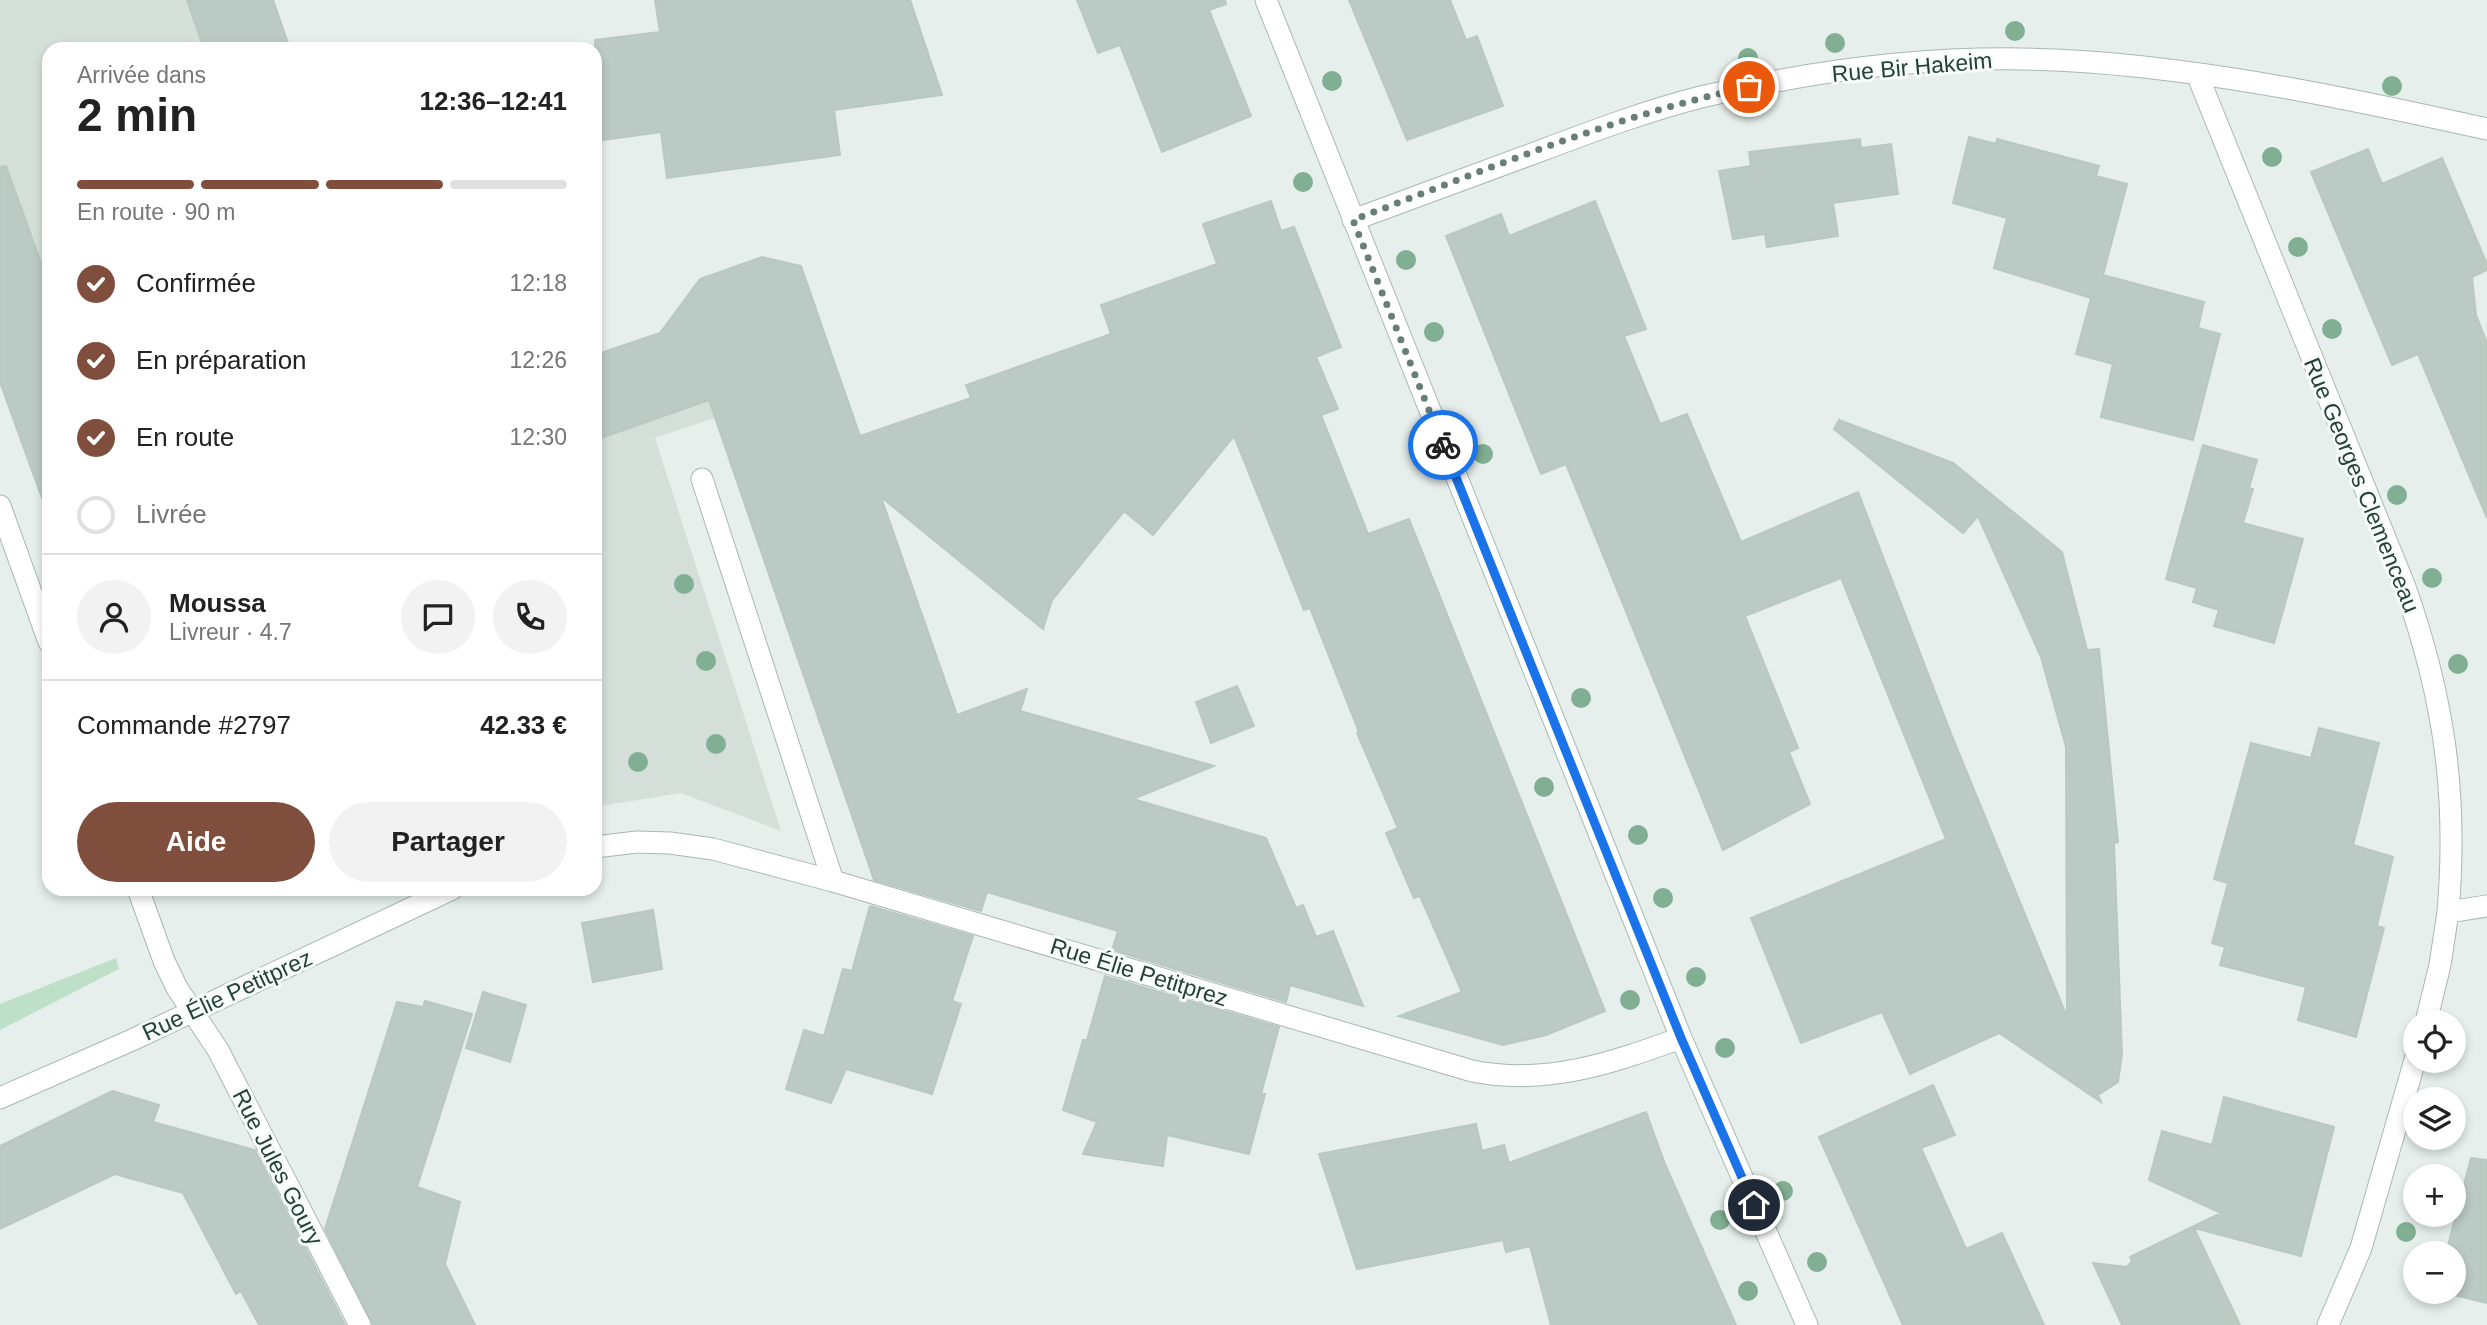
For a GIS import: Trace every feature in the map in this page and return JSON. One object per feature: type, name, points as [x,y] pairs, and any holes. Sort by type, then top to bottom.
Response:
[{"type":"street","points":[[1266,0],[1681,1038],[1807,1325]]},
{"type":"street","name":"Rue Bir Hakeim","points":[[1353,220],[1610,125],[1699,98],[1803,77],[1918,63],[1979,60],[2086,62],[2197,75],[2334,96],[2487,129]]},
{"type":"street","name":"Rue Georges Clemenceau","points":[[2197,75],[2405,587],[2432,671],[2449,768],[2453,858],[2440,965],[2429,1010]]},
{"type":"street","points":[[702,479],[833,881]]},
{"type":"street","points":[[0,506],[42,623]]},
{"type":"street","name":"Rue Élie Petitprez","points":[[602,846],[637,842],[670,843],[702,848],[833,881],[1472,1071],[1501,1076],[1539,1076],[1575,1071],[1681,1038]]},
{"type":"street","name":"Rue Jules Goury","points":[[141,896],[164,961],[191,1011],[218,1050],[360,1325]]},
{"type":"street","name":"Rue Élie Petitprez","points":[[0,1098],[437,896]]},
{"type":"street","points":[[2448,912],[2487,906]]},
{"type":"street","points":[[2328,1325],[2361,1248],[2411,1073]]},
{"type":"shaded area","points":[[0,0],[273,0],[288,42],[42,42],[42,499],[0,382]]},
{"type":"shaded area","points":[[667,330],[690,345],[715,418],[655,438],[781,831],[681,793],[602,806],[602,353]]},
{"type":"green space","points":[[116,958],[119,969],[0,1030],[0,1004]]},
{"type":"building","points":[[187,0],[273,0],[288,42],[202,42]]},
{"type":"building","points":[[655,0],[910,0],[942,95],[834,110],[840,155],[667,178],[661,132],[602,140],[602,42],[595,42],[660,32]]},
{"type":"building","points":[[1077,0],[1225,0],[1226,4],[1209,10],[1251,116],[1162,152],[1120,45],[1098,53]]},
{"type":"building","points":[[1349,0],[1450,0],[1466,40],[1477,36],[1503,106],[1407,140]]},
{"type":"building","points":[[1969,137],[1996,144],[1997,139],[2099,166],[2096,176],[2127,184],[2103,275],[2204,302],[2198,328],[2220,334],[2193,440],[2101,417],[2113,364],[2076,354],[2091,298],[1994,268],[2007,218],[1953,203]]},
{"type":"building","points":[[1860,139],[1861,148],[1891,144],[1898,194],[1833,203],[1838,236],[1767,247],[1765,234],[1733,239],[1719,171],[1751,166],[1749,152]]},
{"type":"building","points":[[2368,149],[2382,184],[2442,158],[2487,264],[2487,270],[2472,277],[2476,315],[2487,343],[2487,518],[2418,354],[2392,365],[2311,172]]},
{"type":"building","points":[[6,166],[42,266],[42,498],[0,382],[0,167]]},
{"type":"building","points":[[1271,201],[1281,231],[1294,227],[1341,347],[1316,357],[1338,409],[1321,415],[1368,534],[1409,519],[1605,1011],[1546,1035],[1503,1045],[1399,1016],[1462,992],[1420,896],[1414,898],[1386,833],[1398,828],[1357,733],[1359,732],[1310,608],[1304,610],[1234,436],[1153,535],[1124,511],[1052,600],[1043,629],[881,497],[957,715],[1027,689],[1020,711],[1214,766],[1133,799],[1266,838],[1296,908],[1303,905],[1316,937],[1333,931],[1363,1006],[1290,985],[1286,1002],[1112,950],[1118,931],[987,892],[981,911],[874,880],[709,400],[602,438],[602,353],[660,333],[700,279],[762,257],[801,266],[860,436],[971,398],[966,385],[1111,334],[1101,305],[1217,264],[1203,224]]},
{"type":"building","points":[[1595,201],[1646,329],[1624,336],[1660,424],[1687,414],[1741,542],[1858,492],[1952,736],[2067,1017],[2066,747],[2041,657],[1978,516],[1963,533],[1834,429],[1839,420],[1953,463],[2062,552],[2087,650],[2099,649],[2118,842],[2114,843],[2122,1055],[2118,1082],[2098,1095],[2101,1102],[1999,1033],[1910,1074],[1882,1012],[1801,1043],[1751,918],[1946,839],[1841,578],[1745,616],[1798,748],[1789,752],[1810,804],[1723,850],[1566,464],[1541,474],[1446,236],[1501,214],[1509,236]]},
{"type":"building","points":[[2203,445],[2257,460],[2249,488],[2253,489],[2243,523],[2303,539],[2274,643],[2214,626],[2219,610],[2193,602],[2197,588],[2166,579]]},
{"type":"building","points":[[1237,686],[1254,726],[1211,743],[1196,702]]},
{"type":"building","points":[[2319,728],[2379,743],[2353,845],[2393,857],[2377,926],[2384,928],[2356,1037],[2298,1020],[2306,987],[2220,965],[2225,947],[2212,943],[2228,883],[2214,879],[2251,743],[2311,758]]},
{"type":"building","points":[[870,906],[973,936],[952,1001],[961,1004],[932,1094],[846,1069],[831,1103],[786,1089],[804,1030],[824,1036],[843,969],[852,971]]},
{"type":"building","points":[[653,910],[662,969],[593,982],[582,923]]},
{"type":"building","points":[[1105,976],[1279,1027],[1261,1094],[1265,1094],[1249,1154],[1167,1135],[1163,1166],[1083,1154],[1097,1122],[1063,1110]]},
{"type":"building","points":[[483,992],[526,1005],[510,1062],[466,1048]]},
{"type":"building","points":[[425,1001],[472,1014],[417,1187],[460,1202],[445,1264],[475,1325],[373,1325],[325,1229],[397,1002],[423,1007]]},
{"type":"building","points":[[1933,1085],[1955,1135],[1921,1148],[1966,1249],[2002,1233],[2044,1325],[1903,1325],[1819,1137]]},
{"type":"building","points":[[112,1091],[159,1105],[153,1122],[255,1150],[345,1325],[259,1325],[241,1291],[236,1294],[183,1193],[115,1174],[0,1229],[0,1146]]},
{"type":"building","points":[[2224,1097],[2334,1127],[2301,1256],[2194,1228],[2240,1325],[2122,1325],[2093,1263],[2126,1267],[2132,1262],[2130,1257],[2221,1213],[2149,1180],[2162,1131],[2212,1145]]},
{"type":"building","points":[[1646,1112],[1665,1164],[1736,1325],[1551,1325],[1530,1246],[1506,1252],[1503,1240],[1357,1269],[1319,1154],[1476,1124],[1482,1151],[1504,1145],[1509,1163]]},
{"type":"building","points":[[2471,1158],[2487,1160],[2487,1303],[2466,1298],[2466,1241],[2449,1241],[2453,1227],[2466,1227],[2466,1177]]},
{"type":"way so far","points":[[1443,445],[1353,220],[1610,125],[1699,98],[1749,87]]},
{"type":"route","points":[[1443,445],[1681,1038],[1754,1205]]}]
